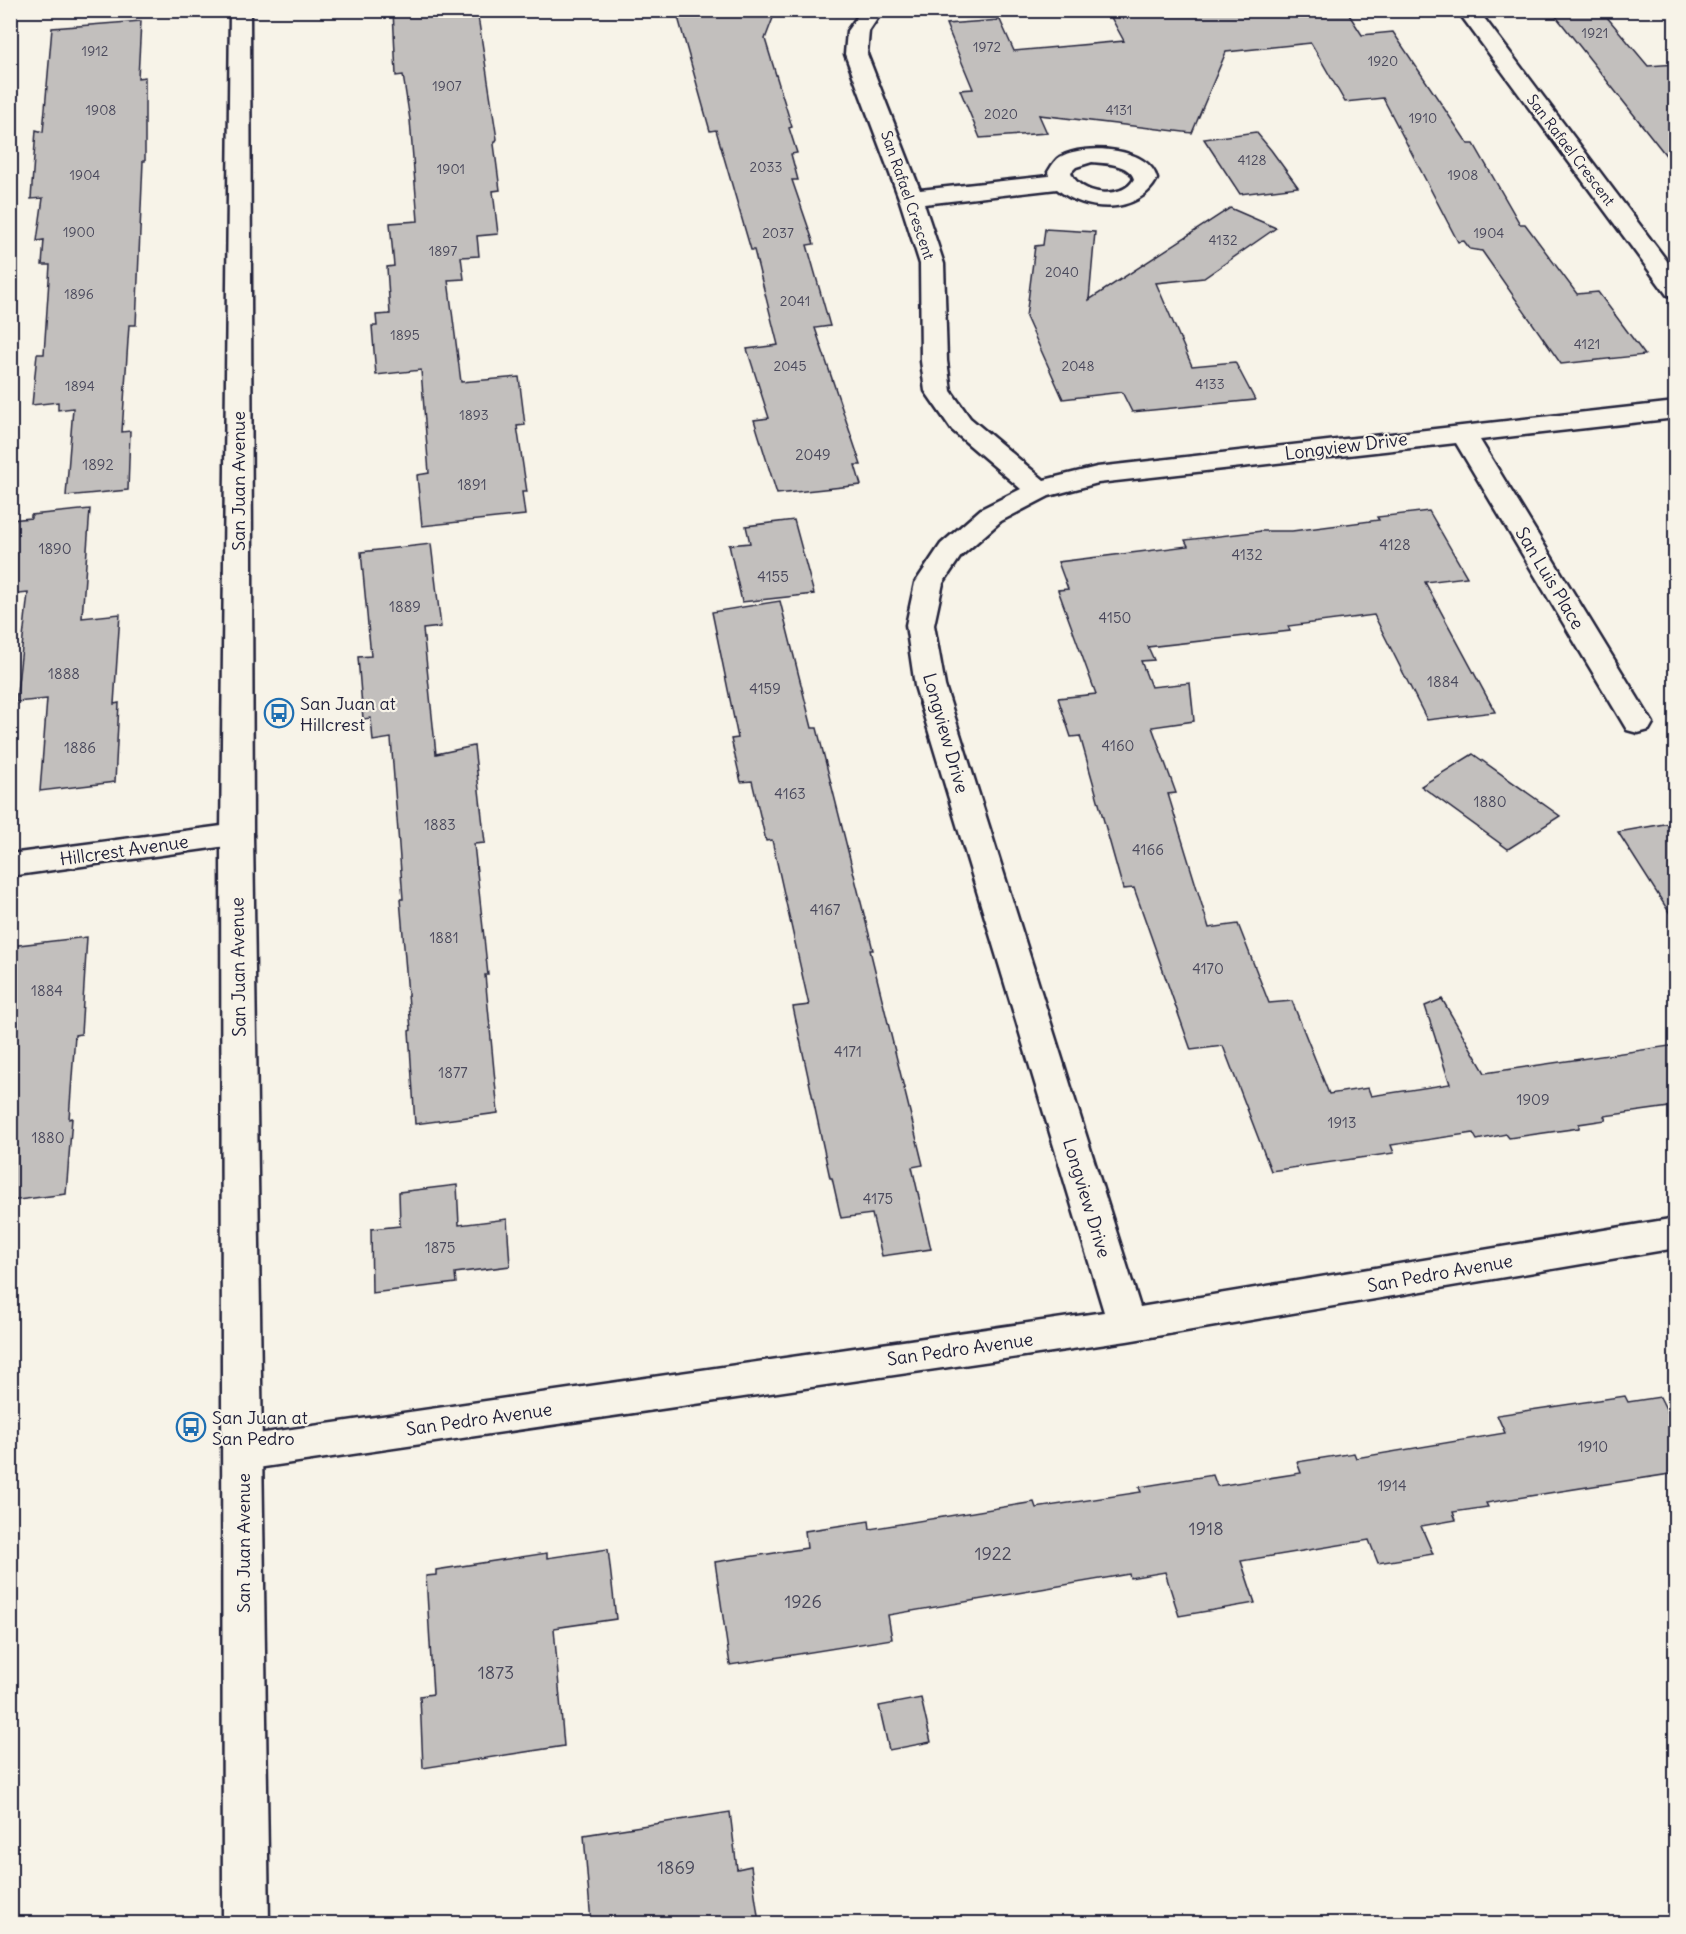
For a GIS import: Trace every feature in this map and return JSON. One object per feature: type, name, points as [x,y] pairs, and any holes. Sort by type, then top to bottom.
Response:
[{"type":"street","name":"San Juan Avenue","points":[[240,10],[237,835],[246,1923]]},
{"type":"street","name":"San Rafael Crescent","points":[[873,10],[858,31],[856,54],[912,198],[932,264],[934,361],[938,391],[961,424],[1039,490]]},
{"type":"street","name":"San Rafael Crescent","points":[[1467,10],[1676,290]]},
{"type":"street","points":[[912,198],[1060,182]]},
{"type":"street","name":"Longview Drive","points":[[1126,1325],[930,686],[920,625],[929,583],[951,550],[991,515],[1039,490],[1097,475],[1676,410]]},
{"type":"street","name":"San Luis Place","points":[[1463,433],[1638,723]]},
{"type":"street","name":"Hillcrest Avenue","points":[[10,866],[237,835]]},
{"type":"street","name":"San Pedro Avenue","points":[[243,1453],[1126,1325],[1676,1233]]},
{"type":"building","points":[[393,10],[477,10],[497,139],[494,144],[500,190],[493,191],[498,234],[477,236],[479,256],[461,257],[464,279],[448,280],[461,382],[519,377],[525,425],[517,426],[527,492],[522,492],[525,515],[422,526],[417,475],[429,473],[421,370],[376,375],[372,326],[377,326],[376,315],[390,314],[387,267],[394,266],[390,223],[418,221],[410,120],[403,75],[396,76]]},
{"type":"building","points":[[676,10],[776,10],[765,39],[792,127],[789,128],[797,153],[791,154],[798,180],[792,180],[814,244],[807,245],[830,326],[815,328],[861,465],[855,465],[861,485],[777,494],[754,420],[769,418],[747,349],[778,345],[754,250],[751,250],[716,130],[710,131]]},
{"type":"building","points":[[1107,10],[1346,10],[1362,35],[1393,32],[1468,144],[1474,144],[1520,224],[1525,224],[1577,294],[1598,292],[1645,355],[1561,364],[1482,251],[1470,249],[1464,241],[1458,242],[1383,98],[1345,102],[1311,43],[1226,52],[1192,133],[1039,115],[1047,133],[980,138],[960,90],[973,89],[946,24],[1000,20],[1014,51],[1124,41]]},
{"type":"building","points":[[1551,10],[1601,10],[1648,66],[1676,64],[1676,168]]},
{"type":"building","points":[[141,21],[138,78],[145,77],[145,161],[143,161],[136,325],[129,325],[122,432],[130,431],[128,490],[66,496],[73,408],[58,410],[58,402],[32,405],[37,354],[44,354],[50,265],[42,265],[44,240],[37,241],[43,198],[31,199],[36,130],[43,132],[52,28]]},
{"type":"building","points":[[1256,132],[1298,187],[1240,194],[1204,139]]},
{"type":"building","points":[[1230,208],[1276,228],[1204,278],[1156,283],[1192,366],[1235,362],[1255,400],[1132,412],[1122,392],[1063,399],[1026,317],[1035,246],[1043,245],[1045,229],[1095,232],[1089,300]]},
{"type":"building","points":[[90,509],[82,618],[120,614],[114,704],[119,703],[115,782],[40,791],[47,699],[16,702],[28,593],[10,595],[10,520],[31,518],[31,515]]},
{"type":"building","points":[[1429,511],[1467,577],[1425,582],[1495,712],[1427,720],[1374,615],[1288,626],[1290,631],[1148,647],[1154,660],[1141,661],[1151,687],[1190,683],[1194,721],[1152,727],[1176,793],[1168,794],[1209,928],[1238,924],[1269,1003],[1292,1001],[1329,1094],[1368,1088],[1371,1096],[1450,1084],[1425,1006],[1442,999],[1485,1073],[1676,1045],[1676,1106],[1604,1116],[1606,1120],[1579,1124],[1579,1128],[1509,1138],[1506,1134],[1477,1140],[1473,1133],[1391,1145],[1394,1153],[1271,1171],[1223,1046],[1191,1050],[1134,888],[1123,889],[1080,736],[1071,737],[1058,698],[1096,694],[1058,590],[1068,589],[1058,562],[1188,546],[1185,540],[1262,531],[1292,531]]},
{"type":"building","points":[[794,520],[814,594],[742,602],[729,545],[750,543],[746,526]]},
{"type":"building","points":[[431,544],[441,627],[423,629],[436,754],[474,746],[485,843],[474,844],[488,975],[485,975],[498,1113],[415,1124],[409,1031],[411,1030],[400,899],[403,899],[391,738],[373,741],[371,718],[363,719],[358,657],[371,656],[361,552]]},
{"type":"building","points":[[780,601],[812,728],[817,728],[873,950],[870,950],[923,1165],[912,1167],[931,1249],[882,1256],[872,1214],[841,1218],[832,1178],[830,1178],[793,1007],[809,1005],[772,840],[766,841],[752,781],[741,782],[731,739],[738,738],[712,612]]},
{"type":"building","points":[[1473,754],[1560,816],[1508,849],[1421,786]]},
{"type":"building","points":[[1676,822],[1676,923],[1618,832]]},
{"type":"building","points":[[87,937],[81,1034],[75,1035],[66,1194],[10,1201],[10,946]]},
{"type":"building","points":[[457,1185],[459,1225],[507,1219],[510,1266],[455,1273],[456,1283],[372,1293],[371,1229],[400,1226],[399,1192]]},
{"type":"building","points":[[1625,1396],[1628,1402],[1660,1397],[1676,1429],[1676,1473],[1486,1503],[1488,1507],[1453,1512],[1456,1520],[1421,1526],[1433,1554],[1378,1563],[1369,1540],[1241,1561],[1255,1603],[1179,1616],[1165,1572],[1130,1578],[1129,1574],[888,1615],[892,1639],[730,1665],[715,1562],[807,1548],[805,1531],[869,1521],[870,1529],[1034,1502],[1036,1508],[1141,1492],[1139,1487],[1213,1475],[1217,1486],[1301,1473],[1297,1462],[1354,1453],[1356,1458],[1505,1433],[1497,1415]]},
{"type":"building","points":[[608,1549],[616,1619],[554,1628],[564,1746],[423,1768],[420,1696],[433,1694],[426,1576],[436,1575],[436,1570],[547,1553],[547,1558]]},
{"type":"building","points":[[921,1698],[931,1742],[889,1750],[879,1706]]},
{"type":"building","points":[[730,1812],[737,1869],[751,1866],[759,1923],[591,1923],[584,1835]]},
{"type":"place","name":"San Juan at Hillcrest","points":[[279,713]]},
{"type":"place","name":"San Juan at San Pedro","points":[[191,1427]]}]
